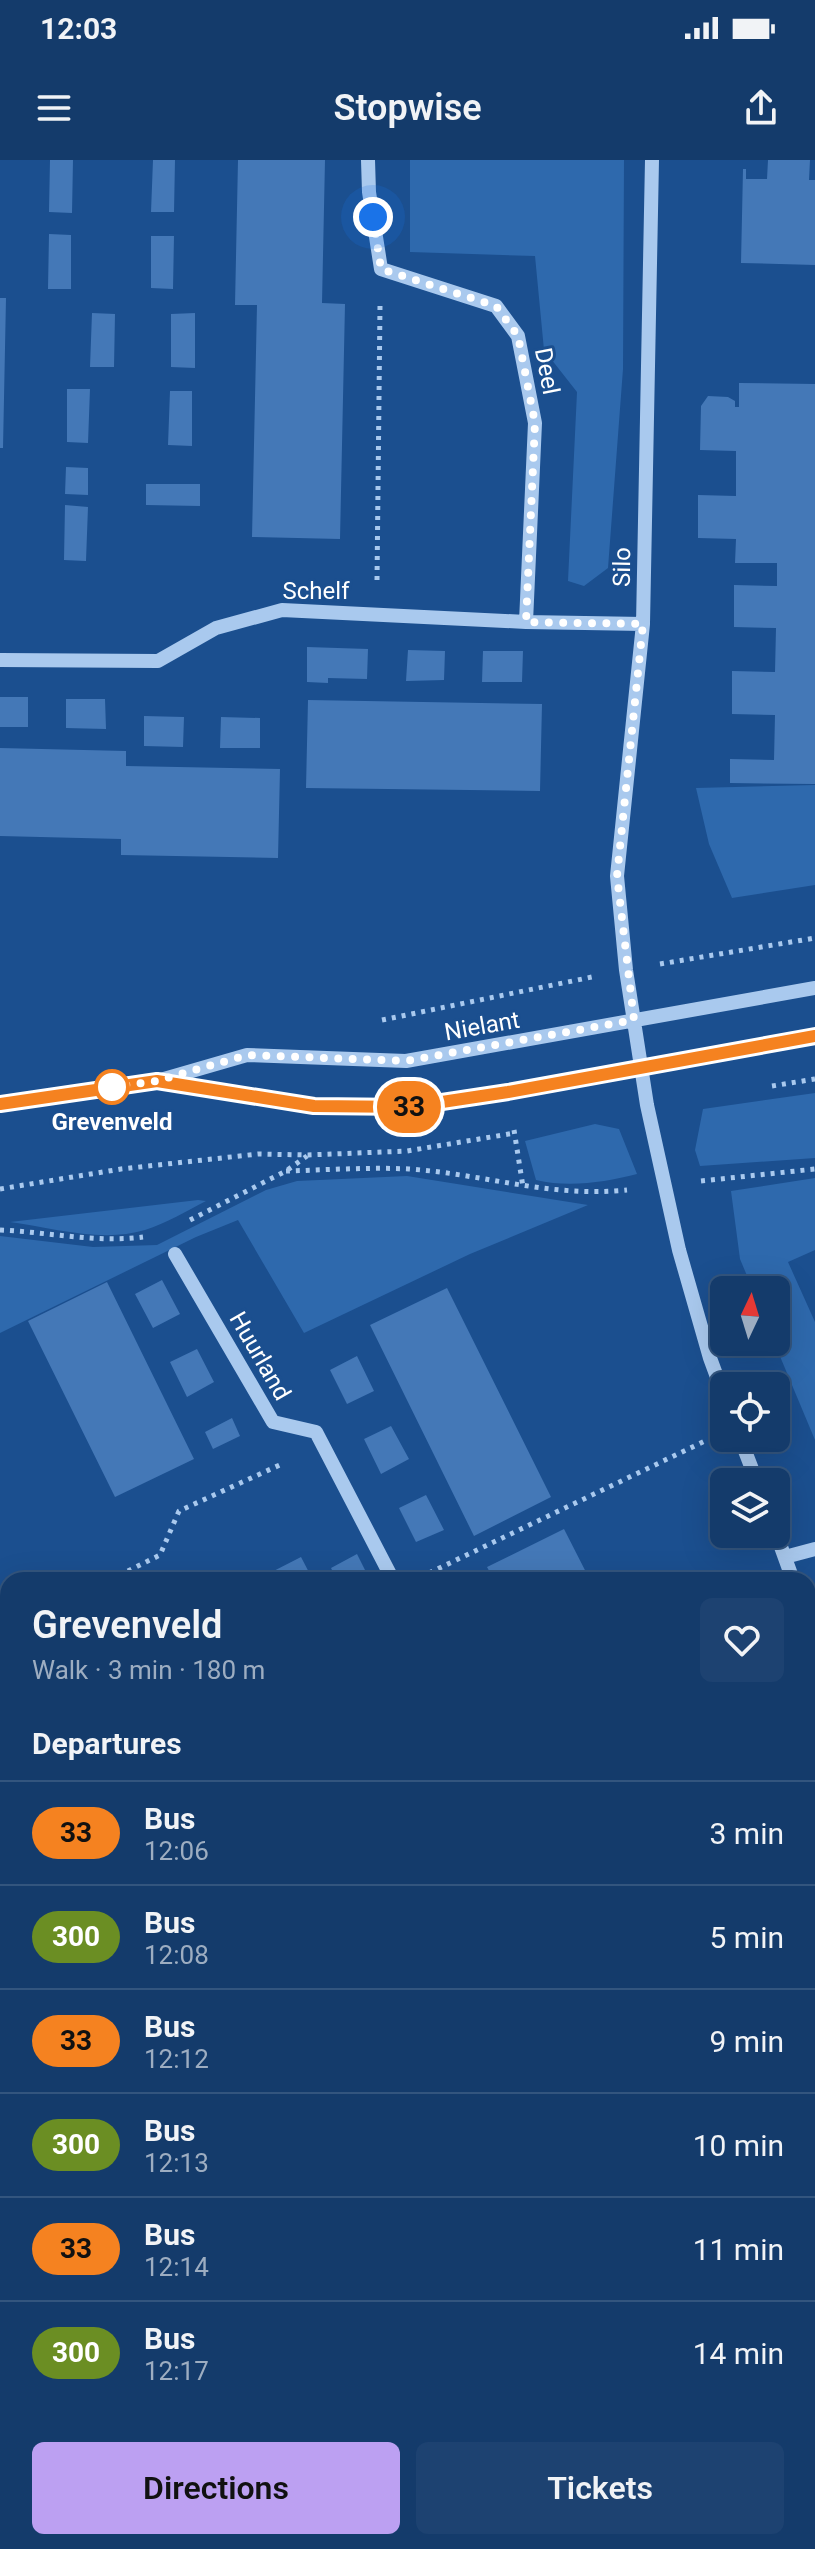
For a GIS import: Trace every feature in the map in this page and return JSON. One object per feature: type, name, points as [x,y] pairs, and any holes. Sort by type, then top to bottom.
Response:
[{"type":"street","points":[[368,160],[369,192],[381,269]]},
{"type":"street","name":"Silo","points":[[641,1068],[626,970],[617,876],[643,624],[652,160]]},
{"type":"street","name":"Deel","points":[[381,269],[496,306],[518,336],[535,423],[526,622]]},
{"type":"street","name":"Schelf","points":[[0,660],[158,661],[216,628],[282,610],[526,622],[643,624]]},
{"type":"street","name":"Nielant","points":[[0,1104],[157,1081],[247,1055],[406,1061],[815,988]]},
{"type":"street","name":"Nielant","points":[[157,1081],[314,1106],[409,1107],[815,1036]]},
{"type":"street","points":[[641,1068],[679,1250],[715,1372]]},
{"type":"street","name":"Huurland","points":[[175,1254],[273,1422],[316,1432],[323,1445]]},
{"type":"street","points":[[323,1445],[389,1572]]},
{"type":"street","points":[[782,1548],[790,1572]]},
{"type":"street","points":[[785,1557],[815,1549]]},
{"type":"path","points":[[377,613],[381,269]]},
{"type":"path","points":[[626,970],[815,938]]},
{"type":"path","name":"Nielant","points":[[491,999],[560,983]]},
{"type":"path","points":[[803,1081],[815,1079]]},
{"type":"path","points":[[0,1189],[121,1169],[258,1154],[407,1151],[530,1130]]},
{"type":"path","points":[[176,1227],[286,1171],[308,1155]]},
{"type":"path","points":[[286,1171],[409,1169],[550,1191],[588,1193],[815,1169]]},
{"type":"path","points":[[0,1230],[118,1240],[148,1236]]},
{"type":"path","points":[[432,1572],[710,1439]]},
{"type":"path","points":[[126,1572],[160,1555],[179,1511],[323,1445]]},
{"type":"shaded area","points":[[410,160],[624,160],[623,369],[608,568],[584,586],[568,581],[577,392],[544,350],[535,256],[410,252]]},
{"type":"shaded area","points":[[815,785],[815,885],[732,898],[709,844],[696,788]]},
{"type":"shaded area","points":[[815,1093],[815,1158],[700,1166],[695,1150],[703,1109]]},
{"type":"shaded area","points":[[595,1124],[619,1129],[637,1174],[587,1183],[562,1184],[536,1180],[525,1141]]},
{"type":"shaded area","points":[[407,1176],[588,1205],[470,1254],[304,1333],[238,1220],[196,1237],[0,1333],[0,1236],[93,1247],[157,1245],[266,1190],[297,1181]]},
{"type":"shaded area","points":[[815,1178],[815,1250],[788,1262],[815,1322],[815,1440],[790,1380],[790,1372],[787,1372],[780,1356],[790,1356],[790,1276],[747,1276],[740,1259],[731,1191]]},
{"type":"shaded area","points":[[206,1201],[161,1224],[129,1234],[95,1235],[10,1222]]},
{"type":"building","points":[[50,160],[73,160],[72,213],[49,212]]},
{"type":"building","points":[[153,160],[175,160],[174,212],[151,212]]},
{"type":"building","points":[[238,160],[325,160],[322,303],[345,304],[340,539],[252,537],[257,305],[235,305]]},
{"type":"building","points":[[768,160],[810,160],[809,180],[815,180],[815,265],[741,263],[743,169],[746,169],[746,179],[767,179]]},
{"type":"building","points":[[49,234],[71,235],[71,289],[48,289]]},
{"type":"building","points":[[151,236],[174,236],[173,289],[151,288]]},
{"type":"building","points":[[0,298],[6,298],[3,448],[0,448]]},
{"type":"building","points":[[92,313],[115,314],[114,367],[90,367]]},
{"type":"building","points":[[195,313],[195,368],[171,367],[171,314]]},
{"type":"building","points":[[739,383],[815,384],[815,784],[730,783],[730,759],[774,760],[775,715],[732,714],[732,671],[775,672],[776,628],[734,627],[734,585],[777,586],[777,563],[735,563],[736,539],[698,538],[698,495],[736,496],[736,451],[700,450],[701,406],[708,396],[728,397],[735,401],[735,407],[739,407]]},
{"type":"building","points":[[67,389],[90,389],[88,443],[67,442]]},
{"type":"building","points":[[170,391],[192,391],[192,446],[168,445]]},
{"type":"building","points":[[66,467],[88,468],[88,495],[65,494]]},
{"type":"building","points":[[146,484],[200,484],[200,506],[146,505]]},
{"type":"building","points":[[65,505],[88,507],[86,561],[64,560]]},
{"type":"building","points":[[307,647],[368,649],[367,679],[328,678],[328,683],[307,682]]},
{"type":"building","points":[[408,650],[445,651],[444,680],[406,681]]},
{"type":"building","points":[[483,651],[523,651],[522,682],[482,682]]},
{"type":"building","points":[[0,697],[28,697],[28,727],[0,727]]},
{"type":"building","points":[[66,699],[105,699],[106,729],[66,728]]},
{"type":"building","points":[[308,700],[542,704],[540,791],[306,788]]},
{"type":"building","points":[[144,716],[184,717],[183,747],[144,746]]},
{"type":"building","points":[[221,717],[260,718],[260,748],[220,748]]},
{"type":"building","points":[[0,748],[126,751],[126,766],[280,769],[278,858],[121,855],[121,839],[0,836]]},
{"type":"building","points":[[162,1280],[180,1314],[153,1328],[135,1294]]},
{"type":"building","points":[[107,1282],[194,1459],[115,1497],[28,1321]]},
{"type":"building","points":[[447,1288],[551,1497],[474,1536],[370,1325]]},
{"type":"building","points":[[197,1349],[214,1382],[187,1397],[170,1362]]},
{"type":"building","points":[[357,1356],[374,1391],[347,1404],[330,1370]]},
{"type":"building","points":[[232,1418],[240,1436],[213,1449],[205,1432]]},
{"type":"building","points":[[391,1426],[409,1459],[381,1474],[364,1439]]},
{"type":"building","points":[[426,1495],[444,1530],[416,1542],[399,1508]]},
{"type":"building","points":[[564,1529],[586,1572],[490,1572],[487,1567]]},
{"type":"building","points":[[357,1554],[366,1572],[333,1572],[331,1568]]},
{"type":"building","points":[[301,1557],[309,1572],[272,1572]]},
{"type":"bus line","name":"33","points":[[0,1104],[157,1081],[314,1106],[409,1107],[815,1036]]},
{"type":"place","name":"Grevenveld","points":[[112,1087]]},
{"type":"route","points":[[112,1087],[157,1081],[247,1055],[406,1061],[634,1020],[617,876],[643,624],[526,622],[535,423],[518,336],[496,306],[381,269],[373,217]]}]
